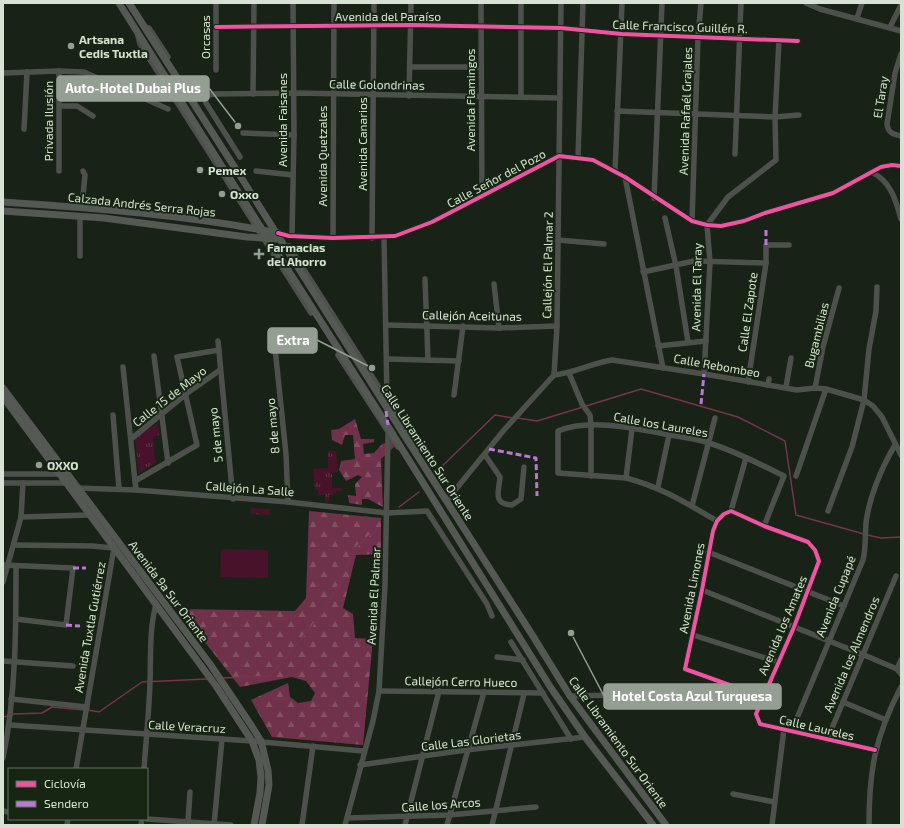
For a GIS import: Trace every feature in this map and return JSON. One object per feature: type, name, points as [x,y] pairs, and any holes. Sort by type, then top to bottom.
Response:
[{"type":"main road","name":"Calle Libramiento Sur Oriente","points":[[119,3],[156,47],[399,428],[447,500],[570,696],[666,825]]},
{"type":"main road","name":"Calle Libramiento Sur Oriente","points":[[129,3],[148,50],[390,433],[404,452],[551,688],[585,737],[654,825]]},
{"type":"main road","name":"Calzada Andrés Serra Rojas","points":[[3,202],[105,209],[256,229],[283,236]]},
{"type":"main road","points":[[104,218],[105,209]]},
{"type":"main road","name":"Calzada Andrés Serra Rojas","points":[[3,211],[104,218],[262,238],[283,236]]},
{"type":"main road","name":"Avenida 9a Sur Oriente","points":[[3,388],[7,400],[60,474],[73,485],[138,575],[156,604],[216,686],[252,740],[259,760],[261,777],[260,793],[254,825]]},
{"type":"main road","name":"Avenida 9a Sur Oriente","points":[[7,400],[68,474],[89,515],[114,548],[138,575],[210,664],[261,741],[268,770],[269,784],[262,825]]},
{"type":"street","name":"Orcasas","points":[[216,3],[216,70]]},
{"type":"street","points":[[253,94],[254,3]]},
{"type":"street","name":"Avenida Faisanes","points":[[283,236],[293,175],[293,3]]},
{"type":"street","name":"Avenida Quetzales","points":[[333,238],[334,3]]},
{"type":"street","name":"Avenida Canarios","points":[[372,238],[374,3]]},
{"type":"street","points":[[409,96],[411,3]]},
{"type":"street","name":"Avenida Flamingos","points":[[481,3],[482,197]]},
{"type":"street","points":[[521,3],[521,97]]},
{"type":"street","name":"Callejón El Palmar 2","points":[[554,375],[557,326],[561,3]]},
{"type":"street","points":[[578,157],[583,3]]},
{"type":"street","points":[[615,172],[622,34],[622,3]]},
{"type":"street","points":[[654,198],[662,3]]},
{"type":"street","name":"Avenida Rafaél Grajales","points":[[692,221],[697,112],[698,37],[701,3]]},
{"type":"street","points":[[736,154],[741,3]]},
{"type":"street","points":[[806,3],[820,9],[901,31]]},
{"type":"street","points":[[857,18],[862,3]]},
{"type":"street","points":[[890,28],[901,5]]},
{"type":"street","name":"Avenida del Paraíso","points":[[216,27],[411,25],[561,28]]},
{"type":"street","points":[[390,433],[256,229],[140,44],[137,37],[140,29],[149,28],[151,31],[387,400],[414,444],[418,456]]},
{"type":"street","name":"Calle Francisco Guillén R.","points":[[561,28],[622,34],[798,41]]},
{"type":"street","points":[[775,116],[779,40]]},
{"type":"street","name":"El Taray","points":[[901,54],[895,73],[887,129],[891,133],[901,136]]},
{"type":"street","points":[[410,66],[481,68]]},
{"type":"street","points":[[3,73],[59,71],[84,72],[168,110]]},
{"type":"street","name":"Privada Ilusión","points":[[59,71],[59,171]]},
{"type":"street","points":[[24,129],[27,72]]},
{"type":"street","name":"Calle Golondrinas","points":[[193,97],[204,95],[294,93],[560,98]]},
{"type":"street","points":[[204,95],[206,104],[240,157]]},
{"type":"street","points":[[60,106],[77,106],[93,116]]},
{"type":"street","points":[[617,111],[697,112],[775,116],[799,115]]},
{"type":"street","name":"Avenida El Taray","points":[[704,374],[710,262],[707,225],[728,197],[776,160],[775,116]]},
{"type":"street","points":[[243,133],[294,135]]},
{"type":"street","name":"Calle Señor del Pozo","points":[[283,236],[372,238],[384,237],[413,230],[482,197],[559,156],[578,157],[593,160],[625,177],[654,198],[692,221],[707,225],[721,226],[744,221],[765,213],[833,193],[871,172],[888,165],[901,166]]},
{"type":"street","points":[[82,207],[85,175],[83,171]]},
{"type":"street","points":[[256,171],[293,175]]},
{"type":"street","points":[[871,172],[881,178],[890,189],[897,202],[901,219]]},
{"type":"street","points":[[625,177],[663,368]]},
{"type":"street","points":[[80,216],[80,256]]},
{"type":"street","points":[[664,218],[676,266],[688,342]]},
{"type":"street","points":[[384,237],[387,325],[386,411]]},
{"type":"street","points":[[558,240],[604,244]]},
{"type":"street","name":"Calle El Zapote","points":[[748,382],[766,263],[766,245],[789,245]]},
{"type":"street","points":[[643,272],[694,261],[766,263]]},
{"type":"street","points":[[425,279],[428,360]]},
{"type":"street","points":[[494,284],[499,328]]},
{"type":"street","points":[[828,511],[852,447],[864,400],[869,349],[878,300],[877,287]]},
{"type":"street","name":"Bugambilias","points":[[815,388],[823,347],[839,288]]},
{"type":"street","name":"Callejón Aceitunas","points":[[387,325],[499,328],[557,326]]},
{"type":"street","points":[[454,395],[463,326]]},
{"type":"street","name":"5 de mayo","points":[[218,341],[233,499]]},
{"type":"street","points":[[658,346],[706,341]]},
{"type":"street","name":"8 de mayo","points":[[275,348],[286,454],[288,502]]},
{"type":"street","points":[[136,481],[196,445],[177,357],[219,350]]},
{"type":"street","points":[[154,356],[168,463]]},
{"type":"street","points":[[786,387],[791,358]]},
{"type":"street","points":[[387,359],[459,361]]},
{"type":"street","name":"Calle Rebombeo","points":[[554,375],[569,373],[601,362],[612,360],[786,387],[797,390],[815,388],[826,389],[864,400],[873,406],[882,417],[901,455]]},
{"type":"street","points":[[123,367],[136,490]]},
{"type":"street","name":"Calle 15 de Mayo","points":[[131,439],[186,394],[220,370]]},
{"type":"street","points":[[569,373],[582,404],[590,414],[591,476],[626,478],[658,487],[717,521]]},
{"type":"street","points":[[447,500],[495,441],[554,375]]},
{"type":"street","points":[[768,385],[770,379]]},
{"type":"street","points":[[796,476],[826,389]]},
{"type":"street","points":[[113,415],[119,489]]},
{"type":"street","points":[[692,506],[715,418]]},
{"type":"street","name":"Avenida El Palmar","points":[[344,825],[363,752],[373,721],[379,691],[392,513],[390,433],[388,425]]},
{"type":"street","name":"Calle los Laureles","points":[[591,476],[558,473],[558,431],[568,427],[591,425],[632,429],[708,442],[784,476],[764,526]]},
{"type":"street","points":[[626,478],[632,429]]},
{"type":"street","points":[[658,487],[669,435]]},
{"type":"street","name":"Avenida Cupapé","points":[[792,730],[862,560],[865,549],[866,523],[874,493],[883,465],[895,445]]},
{"type":"street","points":[[485,455],[500,477],[498,496],[499,501],[502,504],[512,505],[521,499],[524,468]]},
{"type":"street","points":[[746,458],[731,511],[764,526]]},
{"type":"street","points":[[3,474],[68,474]]},
{"type":"street","name":"Callejón La Salle","points":[[3,483],[73,485],[233,499],[288,502],[392,513],[427,511],[487,604],[492,616]]},
{"type":"street","points":[[3,582],[5,565],[14,544],[21,517],[23,483]]},
{"type":"street","name":"Avenida Limones","points":[[731,511],[724,514],[717,521],[712,531],[702,590],[685,669],[763,696]]},
{"type":"street","points":[[21,517],[89,515]]},
{"type":"street","name":"Avenida los Amates","points":[[757,720],[756,714],[763,696],[794,627],[819,561],[815,550],[808,542],[764,526]]},
{"type":"street","points":[[14,544],[114,548]]},
{"type":"street","name":"Avenida Tuxtla Gutiérrez","points":[[82,729],[114,548]]},
{"type":"street","points":[[708,552],[844,606]]},
{"type":"street","points":[[5,565],[73,568],[66,625],[16,620]]},
{"type":"street","points":[[3,758],[10,720],[14,661],[16,566]]},
{"type":"street","name":"Avenida los Almendros","points":[[827,740],[896,576]]},
{"type":"street","points":[[702,590],[864,655],[897,669],[901,674]]},
{"type":"street","points":[[144,768],[150,684],[151,621],[156,604]]},
{"type":"street","points":[[693,635],[778,662]]},
{"type":"street","points":[[511,642],[571,739]]},
{"type":"street","points":[[497,657],[523,660]]},
{"type":"street","points":[[897,669],[901,660]]},
{"type":"street","points":[[3,661],[73,666]]},
{"type":"street","points":[[869,825],[869,792],[875,750],[886,720],[901,687]]},
{"type":"street","name":"Callejón Cerro Hueco","points":[[379,691],[439,691],[524,694],[543,693]]},
{"type":"street","points":[[405,825],[439,691]]},
{"type":"street","points":[[448,825],[449,815],[466,750],[484,692]]},
{"type":"street","points":[[492,825],[510,745],[524,694]]},
{"type":"street","points":[[570,696],[665,694]]},
{"type":"street","points":[[11,699],[86,708]]},
{"type":"street","points":[[843,702],[886,720]]},
{"type":"street","name":"Calle Veracruz","points":[[10,720],[146,735],[252,740],[363,752]]},
{"type":"street","name":"Calle Laureles","points":[[757,720],[760,724],[792,730],[827,740],[875,750]]},
{"type":"street","points":[[76,768],[82,729]]},
{"type":"street","points":[[772,825],[784,729]]},
{"type":"street","name":"Calle Las Glorietas","points":[[360,764],[466,750],[585,737]]},
{"type":"street","points":[[214,824],[222,739]]},
{"type":"street","points":[[302,825],[314,746]]},
{"type":"street","points":[[188,822],[190,792]]},
{"type":"street","points":[[733,794],[774,802]]},
{"type":"street","name":"Calle los Arcos","points":[[347,818],[449,815],[536,808]]},
{"type":"street","points":[[148,819],[231,825]]},
{"type":"green space","points":[[355,419],[361,439],[374,439],[374,442],[363,444],[364,454],[374,453],[382,444],[392,441],[394,447],[381,459],[383,507],[368,499],[362,499],[362,505],[349,503],[348,495],[356,496],[355,484],[362,477],[358,475],[346,481],[339,470],[341,461],[355,459],[353,435],[345,435],[342,445],[332,440],[331,430],[339,429]]},
{"type":"green space","points":[[158,423],[160,435],[153,437],[155,460],[157,461],[139,473],[135,438]]},
{"type":"green space","points":[[328,451],[336,451],[338,472],[332,473],[332,488],[342,488],[341,491],[336,491],[336,494],[329,495],[329,502],[325,502],[325,495],[319,495],[318,490],[315,489],[313,469],[328,468]]},
{"type":"green space","points":[[251,508],[269,509],[269,515],[251,514]]},
{"type":"green space","points":[[309,511],[381,518],[381,554],[356,555],[343,608],[353,614],[355,638],[373,639],[363,745],[272,737],[251,700],[288,683],[290,697],[298,703],[311,701],[315,693],[306,681],[292,677],[240,687],[179,609],[295,611],[306,598]]},
{"type":"green space","points":[[221,549],[268,550],[268,578],[220,577]]},
{"type":"waterway","points":[[586,406],[641,389],[738,417],[785,441],[796,515],[864,534]]},
{"type":"waterway","points":[[517,418],[537,421],[583,407]]},
{"type":"waterway","points":[[436,472],[495,415],[513,418]]},
{"type":"waterway","points":[[399,507],[419,492]]},
{"type":"waterway","points":[[223,678],[270,676],[327,608],[356,547],[378,528]]},
{"type":"waterway","points":[[867,535],[881,538],[901,537]]},
{"type":"waterway","points":[[88,710],[99,712],[142,682],[207,679]]},
{"type":"waterway","points":[[12,715],[42,713],[52,707],[85,710]]},
{"type":"waterway","points":[[3,717],[8,716]]},
{"type":"marked path","points":[[766,228],[766,245]]},
{"type":"marked path","points":[[701,404],[704,374]]},
{"type":"marked path","points":[[386,411],[388,425]]},
{"type":"marked path","points":[[489,449],[536,458],[537,496]]},
{"type":"marked path","points":[[73,568],[86,568]]},
{"type":"marked path","points":[[66,625],[80,626]]},
{"type":"cycle path","points":[[216,27],[411,25],[561,28],[622,34],[798,41]]},
{"type":"cycle path","points":[[278,233],[289,236],[333,238],[395,236],[432,222],[559,156],[593,160],[625,177],[692,221],[707,225],[721,226],[744,221],[765,213],[833,193],[881,167],[892,165],[901,166]]},
{"type":"cycle path","points":[[763,697],[685,669],[713,531],[717,521],[724,514],[731,511],[764,526],[808,542],[815,550],[819,561],[794,627],[756,714],[760,724],[875,750]]},
{"type":"place","name":"Artsana Cedis Tuxtla","points":[[71,46]]},
{"type":"place","name":"Auto-Hotel Dubai Plus","points":[[238,126]]},
{"type":"place","name":"Pemex","points":[[200,170]]},
{"type":"place","name":"Oxxo","points":[[222,194]]},
{"type":"place","name":"Farmacias del Ahorro","points":[[259,254]]},
{"type":"place","name":"Extra","points":[[372,368]]},
{"type":"place","name":"OXXO","points":[[39,465]]},
{"type":"place","name":"Hotel Costa Azul Turquesa","points":[[571,633]]}]
